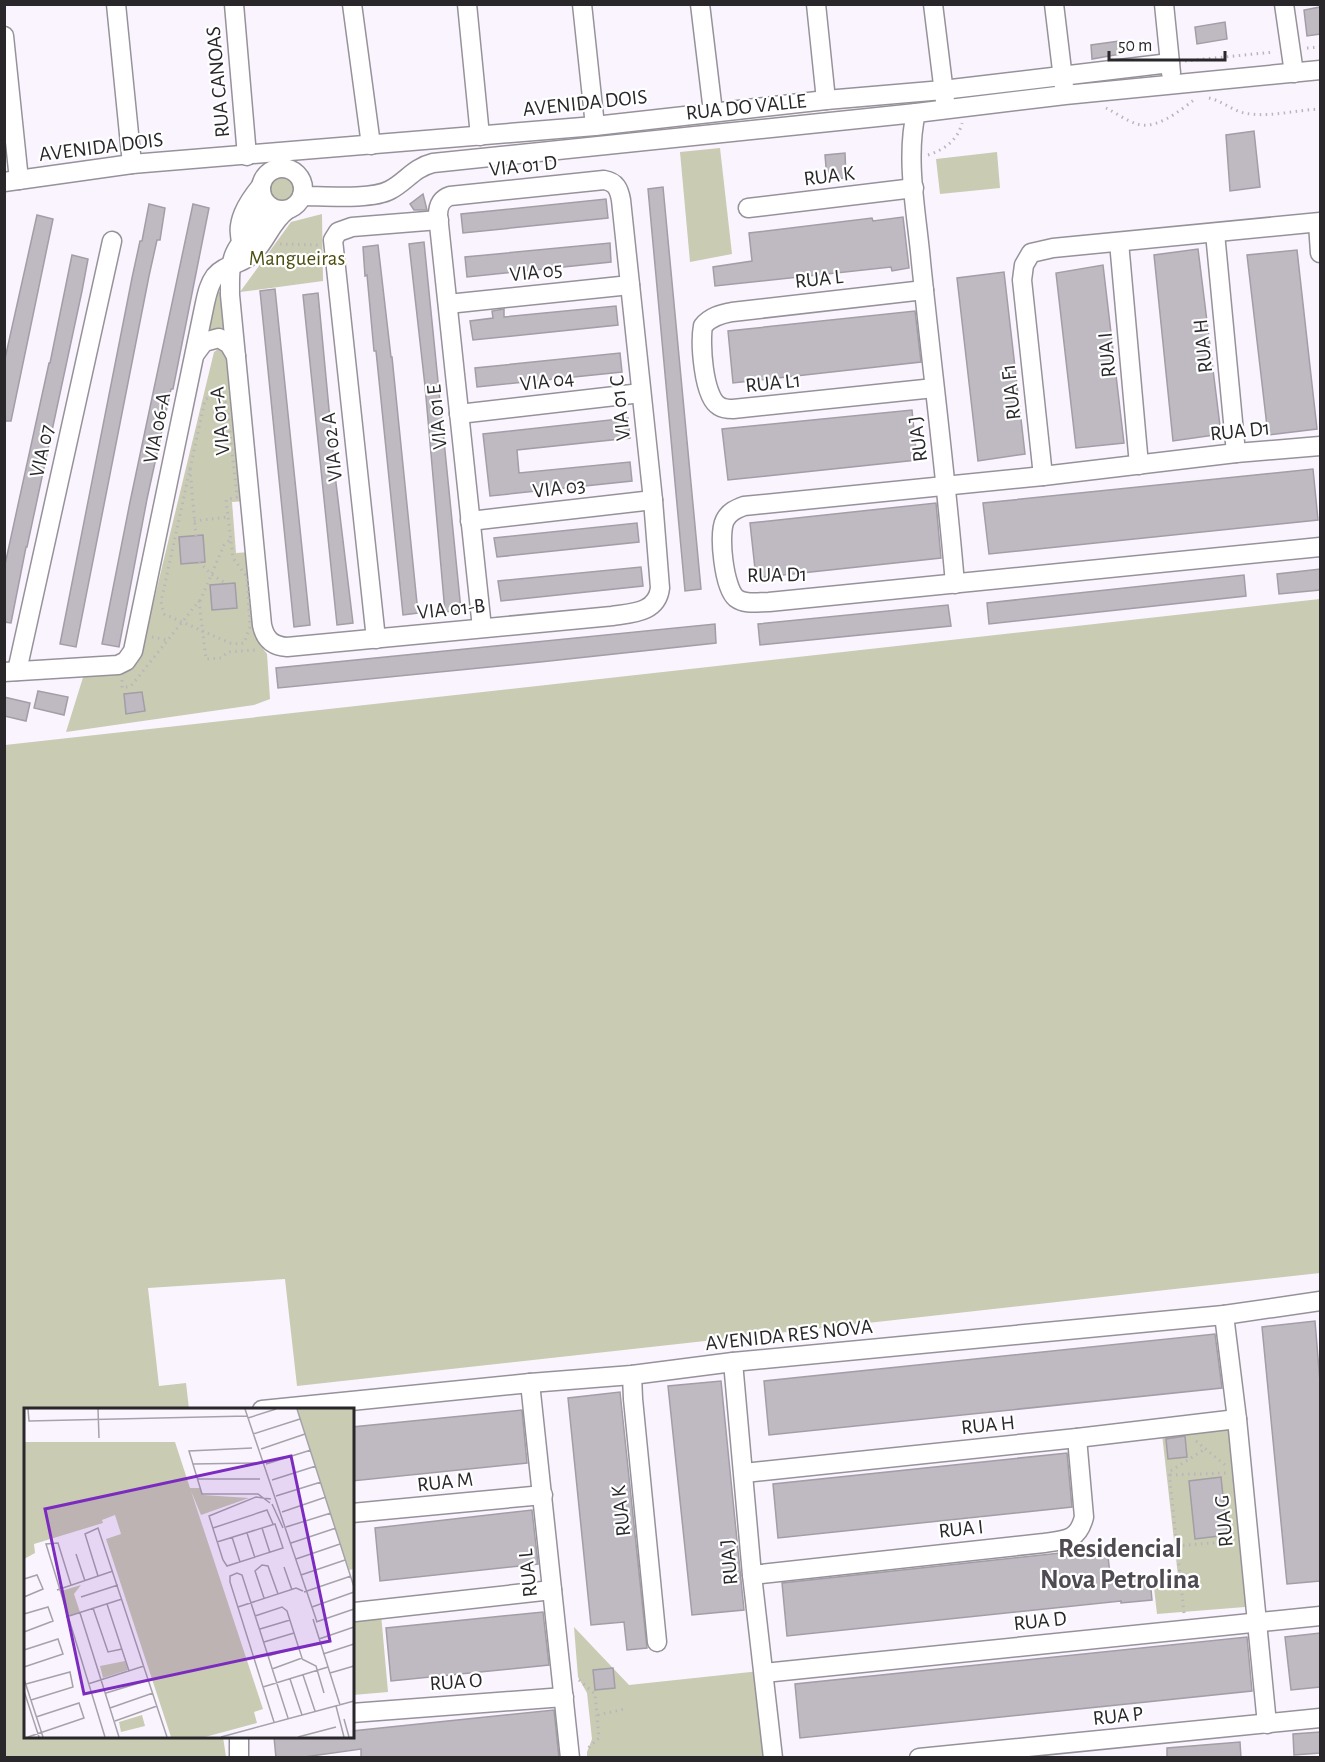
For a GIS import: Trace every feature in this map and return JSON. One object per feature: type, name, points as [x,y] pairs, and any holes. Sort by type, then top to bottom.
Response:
[{"type":"street","points":[[116,4],[132,164]]},
{"type":"street","name":"RUA CANOAS","points":[[234,4],[247,156]]},
{"type":"street","points":[[352,4],[371,145]]},
{"type":"street","points":[[467,4],[480,136]]},
{"type":"street","points":[[582,4],[595,126]]},
{"type":"street","points":[[700,4],[713,112]]},
{"type":"street","points":[[816,4],[826,100]]},
{"type":"street","points":[[933,4],[943,90],[949,116]]},
{"type":"street","points":[[1054,4],[1065,95]]},
{"type":"street","points":[[1164,4],[1173,84]]},
{"type":"street","points":[[1284,4],[1293,73]]},
{"type":"street","points":[[4,36],[12,181]]},
{"type":"street","name":"AVENIDA DOIS","points":[[12,181],[132,164],[595,126],[826,100],[943,90],[1170,63]]},
{"type":"street","name":"RUA DO VALLE","points":[[302,196],[344,196],[383,192],[390,190],[420,167],[433,163],[916,113],[949,116],[1065,95],[1320,70]]},
{"type":"street","name":"RUA J","points":[[916,113],[912,145],[914,188],[946,485],[954,584]]},
{"type":"street","points":[[232,264],[246,259],[258,249],[278,217],[299,202],[302,196],[302,182],[293,171],[273,170],[267,174],[262,193],[273,209],[287,210]]},
{"type":"street","name":"VIA 01 D","points":[[441,202],[446,197],[455,195],[604,180],[612,182]]},
{"type":"street","name":"VIA 01 C","points":[[612,182],[618,188],[621,200],[653,500],[660,592],[657,600],[650,607],[629,614]]},
{"type":"street","name":"RUA K","points":[[748,208],[914,188]]},
{"type":"street","name":"VIA 06-A","points":[[115,670],[133,651],[137,638],[211,281],[217,273],[232,264],[235,252],[242,243],[238,225],[251,198],[262,193]]},
{"type":"street","name":"VIA 01 E","points":[[441,202],[438,211],[482,628]]},
{"type":"street","points":[[333,248],[335,235],[342,230],[439,220]]},
{"type":"street","points":[[1119,242],[1319,222],[1320,253]]},
{"type":"street","name":"RUA H","points":[[1215,233],[1236,453]]},
{"type":"street","name":"VIA 07","points":[[10,672],[112,241]]},
{"type":"street","name":"RUA F1","points":[[1043,476],[1024,303],[1023,270],[1032,253],[1043,249],[1119,242]]},
{"type":"street","name":"RUA I","points":[[1119,242],[1139,465]]},
{"type":"street","name":"VIA 02 A","points":[[333,248],[375,639]]},
{"type":"street","name":"VIA 01-A","points":[[232,264],[230,295],[262,625],[269,641],[278,647]]},
{"type":"street","name":"VIA 05","points":[[448,304],[630,285]]},
{"type":"street","name":"RUA L","points":[[718,315],[924,290]]},
{"type":"street","name":"RUA L1","points":[[718,315],[705,324],[702,333],[708,387],[714,402],[719,407],[746,408],[934,388]]},
{"type":"street","points":[[195,354],[204,342],[219,338],[229,344],[236,356]]},
{"type":"street","name":"VIA 04","points":[[459,414],[641,393]]},
{"type":"street","name":"RUA D1","points":[[1320,446],[1236,453],[1043,476],[744,507],[731,512],[724,522],[722,535],[727,580],[731,592],[744,602],[769,602],[1320,547]]},
{"type":"street","name":"VIA 03","points":[[470,521],[653,500]]},
{"type":"street","name":"VIA 01-B","points":[[278,647],[629,614]]},
{"type":"street","points":[[10,672],[115,670]]},
{"type":"street","name":"AVENIDA RES NOVA","points":[[282,1408],[1224,1315],[1320,1301]]},
{"type":"street","name":"RUA G","points":[[1224,1315],[1236,1419],[1237,1466],[1267,1724]]},
{"type":"street","name":"RUA J","points":[[733,1362],[752,1575],[773,1758]]},
{"type":"street","name":"RUA K","points":[[632,1375],[657,1642]]},
{"type":"street","name":"RUA L","points":[[530,1383],[564,1697],[577,1754]]},
{"type":"street","name":"RUA H","points":[[744,1473],[1236,1419]]},
{"type":"street","name":"RUA I","points":[[752,1575],[1072,1538],[1080,1529],[1084,1517],[1077,1438]]},
{"type":"street","name":"RUA M","points":[[354,1513],[543,1495]]},
{"type":"street","points":[[355,1612],[552,1590]]},
{"type":"street","name":"RUA D","points":[[764,1673],[1320,1616]]},
{"type":"street","name":"RUA O","points":[[354,1713],[564,1697]]},
{"type":"street","name":"RUA P","points":[[919,1758],[1320,1718]]},
{"type":"street","points":[[239,1738],[239,1758]]},
{"type":"path","points":[[1170,63],[1320,47]]},
{"type":"path","points":[[1101,107],[1136,124],[1149,126],[1167,118],[1195,99],[1219,100],[1242,113],[1259,115],[1320,109]]},
{"type":"path","points":[[949,116],[962,123],[970,123]]},
{"type":"path","points":[[924,150],[925,155],[946,147],[954,139],[962,123]]},
{"type":"path","points":[[275,243],[333,248]]},
{"type":"path","points":[[216,395],[227,404],[237,497],[226,500],[228,517],[232,558],[247,577],[250,614],[248,637],[244,643],[239,644],[230,643],[164,614],[161,602],[205,400],[216,395]]},
{"type":"path","points":[[190,464],[196,536]]},
{"type":"path","points":[[194,521],[228,517]]},
{"type":"path","points":[[115,670],[122,687],[131,686],[199,601],[224,545],[231,539]]},
{"type":"path","points":[[199,562],[211,574],[227,584]]},
{"type":"path","points":[[199,601],[206,660],[221,658],[228,652],[278,647]]},
{"type":"path","points":[[147,636],[168,640]]},
{"type":"path","points":[[1178,1426],[1205,1449],[1237,1466]]},
{"type":"path","points":[[1186,1630],[1170,1471],[1205,1449]]},
{"type":"path","points":[[1170,1475],[1237,1466]]},
{"type":"path","points":[[1177,1546],[1232,1542],[1234,1538]]},
{"type":"path","points":[[560,1663],[594,1694],[598,1715],[599,1738],[577,1754]]},
{"type":"path","points":[[598,1715],[624,1709]]},
{"type":"green space","points":[[720,148],[732,254],[690,262],[680,152]]},
{"type":"green space","points":[[997,152],[1000,188],[940,194],[936,159]]},
{"type":"green space","points":[[280,177],[290,181],[294,191],[290,201],[280,205],[270,201],[266,191],[270,181]]},
{"type":"green space","name":"Mangueiras","points":[[322,214],[323,281],[240,292],[291,222]]},
{"type":"green space","points":[[216,289],[223,295],[226,331],[214,329],[203,333]]},
{"type":"green space","points":[[221,347],[227,349],[246,501],[232,502],[236,553],[250,552],[258,642],[267,654],[270,699],[254,705],[66,732],[85,671],[130,669],[140,658],[214,352]]},
{"type":"green space","points":[[1320,599],[1320,1273],[297,1386],[285,1279],[148,1288],[159,1386],[186,1383],[189,1408],[24,1408],[24,1738],[223,1738],[226,1757],[5,1757],[5,745]]},
{"type":"green space","points":[[1232,1428],[1250,1603],[1245,1607],[1157,1614],[1153,1579],[1178,1576],[1162,1434]]},
{"type":"green space","points":[[381,1614],[388,1692],[354,1695],[354,1617],[370,1621],[375,1615]]},
{"type":"green space","points":[[574,1627],[629,1685],[760,1671],[764,1756],[746,1758],[587,1757],[592,1739],[587,1693],[578,1677]]},
{"type":"building","points":[[1320,7],[1320,34],[1307,36],[1304,10]]},
{"type":"building","points":[[1225,22],[1227,39],[1197,44],[1195,27]]},
{"type":"building","points":[[1119,41],[1121,54],[1092,59],[1091,45]]},
{"type":"building","points":[[1254,131],[1260,187],[1230,191],[1226,135]]},
{"type":"building","points":[[845,153],[846,178],[827,179],[825,155]]},
{"type":"building","points":[[663,187],[701,589],[685,591],[648,189]]},
{"type":"building","points":[[423,194],[427,210],[414,210],[410,204]]},
{"type":"building","points":[[606,199],[608,218],[463,233],[461,214]]},
{"type":"building","points":[[149,204],[165,208],[160,240],[157,240],[149,276],[76,647],[60,644],[132,278]]},
{"type":"building","points":[[193,204],[209,208],[173,389],[171,389],[147,499],[119,647],[102,644],[130,502]]},
{"type":"building","points":[[37,215],[53,219],[11,421],[4,421],[4,363]]},
{"type":"building","points":[[903,217],[909,268],[892,271],[891,267],[715,286],[713,267],[752,261],[749,233],[872,218],[873,221]]},
{"type":"building","points":[[424,242],[461,610],[445,612],[425,386],[409,244]]},
{"type":"building","points":[[610,243],[611,262],[467,277],[465,257]]},
{"type":"building","points":[[378,245],[392,357],[418,613],[403,615],[363,247]]},
{"type":"building","points":[[1198,249],[1221,434],[1173,441],[1154,255]]},
{"type":"building","points":[[1297,250],[1317,429],[1268,435],[1247,255]]},
{"type":"building","points":[[72,255],[88,259],[11,623],[4,622],[4,569]]},
{"type":"building","points":[[1103,265],[1124,443],[1076,448],[1056,273]]},
{"type":"building","points":[[1004,272],[1025,454],[978,461],[957,278]]},
{"type":"building","points":[[275,289],[310,625],[294,627],[260,291]]},
{"type":"building","points":[[318,293],[336,483],[353,623],[337,625],[303,295]]},
{"type":"building","points":[[616,306],[618,325],[473,340],[470,321],[493,318],[492,311],[504,309],[504,317]]},
{"type":"building","points":[[915,311],[921,362],[733,383],[728,331]]},
{"type":"building","points":[[620,353],[622,372],[477,387],[475,368]]},
{"type":"building","points":[[912,410],[917,460],[728,480],[722,429]]},
{"type":"building","points":[[628,418],[630,438],[517,450],[519,473],[630,462],[632,481],[490,496],[483,434]]},
{"type":"building","points":[[1313,469],[1318,520],[989,554],[983,503]]},
{"type":"building","points":[[936,503],[941,558],[756,578],[750,523]]},
{"type":"building","points":[[637,523],[639,542],[497,557],[494,538]]},
{"type":"building","points":[[203,535],[205,562],[181,564],[179,537]]},
{"type":"building","points":[[641,567],[643,586],[501,601],[498,581]]},
{"type":"building","points":[[1320,569],[1320,590],[1279,594],[1277,574]]},
{"type":"building","points":[[1244,575],[1246,596],[989,624],[987,603]]},
{"type":"building","points":[[235,583],[237,608],[212,610],[210,585]]},
{"type":"building","points":[[948,605],[951,626],[760,645],[758,624]]},
{"type":"building","points":[[715,624],[716,643],[278,688],[276,668]]},
{"type":"building","points":[[38,691],[68,697],[64,715],[34,708]]},
{"type":"building","points":[[142,692],[145,711],[126,714],[124,694]]},
{"type":"building","points":[[4,697],[30,703],[26,721],[4,716]]},
{"type":"building","points":[[1315,1321],[1320,1382],[1320,1581],[1287,1584],[1262,1327]]},
{"type":"building","points":[[1215,1334],[1222,1388],[769,1435],[764,1381]]},
{"type":"building","points":[[721,1381],[744,1610],[692,1615],[668,1386]]},
{"type":"building","points":[[620,1392],[647,1648],[627,1650],[624,1622],[591,1625],[568,1398]]},
{"type":"building","points":[[522,1410],[527,1463],[354,1481],[354,1427]]},
{"type":"building","points":[[1185,1436],[1187,1457],[1168,1459],[1166,1439]]},
{"type":"building","points":[[1067,1453],[1072,1507],[778,1538],[773,1484]]},
{"type":"building","points":[[1221,1477],[1227,1535],[1195,1539],[1189,1481]]},
{"type":"building","points":[[532,1510],[538,1564],[380,1581],[375,1528]]},
{"type":"building","points":[[1107,1548],[1111,1582],[1150,1578],[1152,1600],[1121,1603],[1121,1601],[787,1636],[782,1583]]},
{"type":"building","points":[[543,1612],[549,1665],[391,1681],[386,1628]]},
{"type":"building","points":[[1320,1633],[1320,1687],[1291,1690],[1285,1637]]},
{"type":"building","points":[[1247,1637],[1252,1691],[800,1738],[795,1684]]},
{"type":"building","points":[[613,1668],[615,1688],[595,1690],[593,1670]]},
{"type":"building","points":[[554,1710],[559,1758],[361,1758],[361,1749],[297,1758],[276,1758],[274,1738],[354,1738],[354,1731]]},
{"type":"building","points":[[1320,1732],[1320,1753],[1294,1755],[1293,1734]]},
{"type":"building","points":[[1240,1742],[1241,1758],[1167,1758],[1167,1748]]},
{"type":"district","name":"Residencial Nova Petrolina","points":[[1120,1564]]}]
